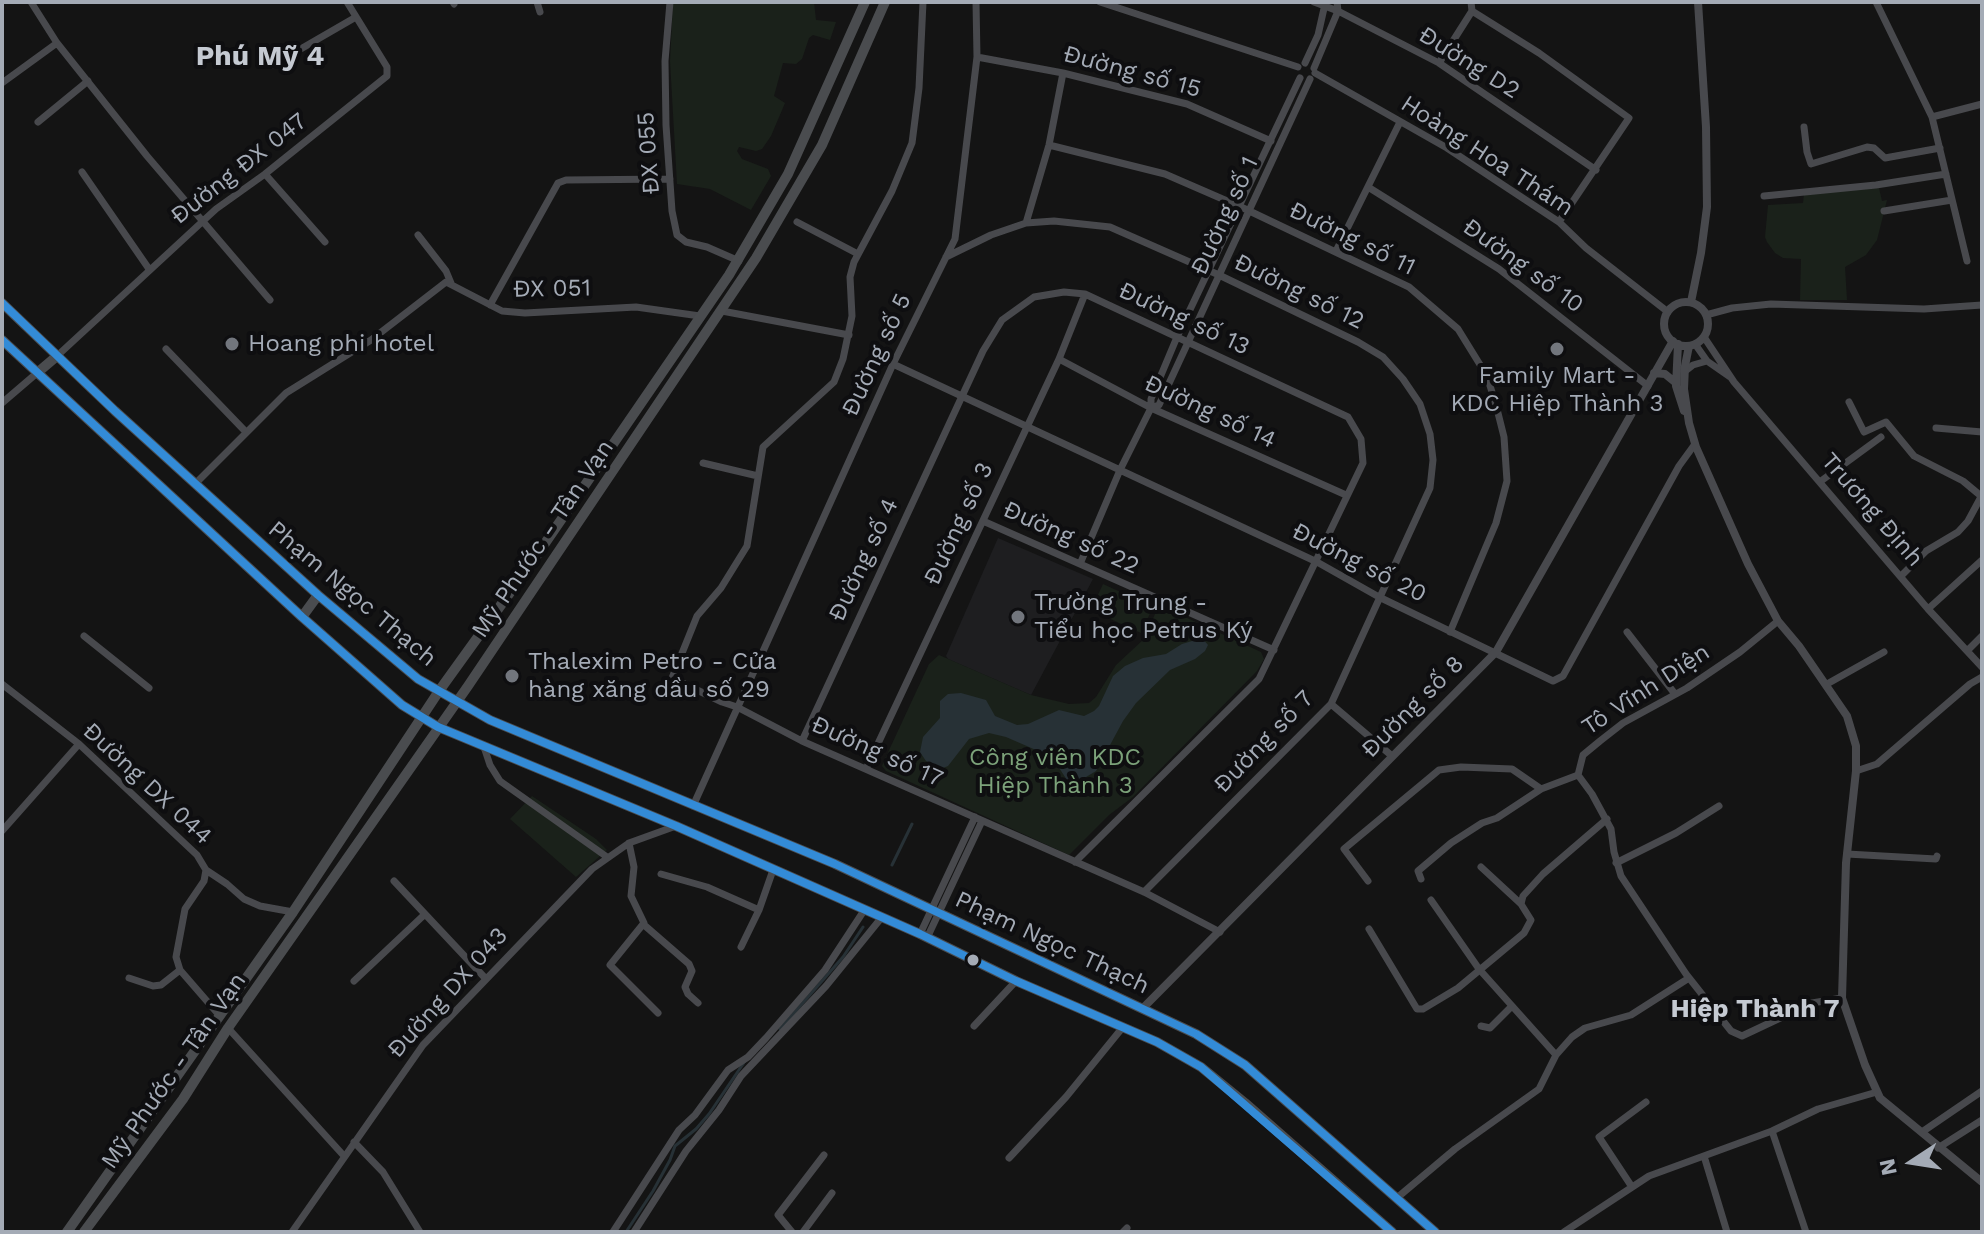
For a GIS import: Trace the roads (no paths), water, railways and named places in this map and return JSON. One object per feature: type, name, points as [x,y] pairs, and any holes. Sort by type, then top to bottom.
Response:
[{"type":"main road","name":"Mỹ Phước - Tân Vạn","points":[[67,1232],[293,912],[439,691],[537,555],[739,261],[788,174],[865,2]]},
{"type":"main road","name":"Mỹ Phước - Tân Vạn","points":[[84,1232],[183,1099],[228,1028],[456,703],[722,311],[811,165],[856,72],[885,2]]},
{"type":"main road","name":"Phạm Ngọc Thạch","points":[[2,303],[318,595],[394,660],[456,703],[835,864],[1196,1034],[1245,1065],[1435,1232]]},
{"type":"main road","name":"Phạm Ngọc Thạch","points":[[2,340],[302,617],[402,705],[438,727],[676,826],[1157,1042],[1201,1067],[1392,1232]]},
{"type":"main road","points":[[37,373],[57,356]]},
{"type":"main road","points":[[302,617],[318,595]]},
{"type":"street","points":[[31,2],[57,43],[201,222],[270,300]]},
{"type":"street","name":"Đường ĐX 047","points":[[57,356],[201,222],[387,76],[387,67],[347,2]]},
{"type":"street","points":[[537,2],[540,12]]},
{"type":"street","name":"ĐX 055","points":[[670,2],[665,61],[666,125],[677,235],[686,242],[739,261]]},
{"type":"street","points":[[703,463],[758,476],[763,447],[834,382],[852,316],[850,277],[912,143],[919,88],[923,2]]},
{"type":"street","name":"Đường số 5","points":[[693,806],[893,364],[955,239],[977,57],[976,2]]},
{"type":"street","points":[[1100,2],[1302,65]]},
{"type":"street","name":"Đường D2","points":[[1314,2],[1338,6],[1439,63],[1596,170]]},
{"type":"street","points":[[1439,63],[1472,11],[1471,2]]},
{"type":"street","points":[[1691,302],[1707,207],[1706,127],[1698,2]]},
{"type":"street","points":[[1876,2],[1932,117],[1967,261]]},
{"type":"street","points":[[1313,73],[1300,78],[1297,71],[1318,35],[1325,4]]},
{"type":"street","name":"Đường số 1","points":[[1080,564],[1120,470],[1151,408],[1151,399],[1177,337],[1246,209],[1313,73],[1338,6]]},
{"type":"street","points":[[1472,11],[1539,53],[1629,118],[1559,222]]},
{"type":"street","points":[[273,65],[356,17]]},
{"type":"street","points":[[2,83],[57,43]]},
{"type":"street","name":"Đường số 15","points":[[977,57],[1063,73],[1187,104],[1271,141]]},
{"type":"street","name":"Hoàng Hoa Thám","points":[[1302,65],[1447,148],[1559,222],[1586,248],[1668,312]]},
{"type":"street","points":[[1026,223],[1049,145],[1063,73]]},
{"type":"street","name":"Đường số 1","points":[[1151,408],[1159,405],[1219,275],[1271,141],[1300,78]]},
{"type":"street","points":[[38,122],[88,81]]},
{"type":"street","points":[[1932,117],[1982,104]]},
{"type":"street","points":[[1336,251],[1400,122]]},
{"type":"street","points":[[1804,127],[1811,164],[1867,147],[1874,148],[1885,158],[1940,148]]},
{"type":"street","name":"Đường số 11","points":[[1049,145],[1165,174],[1246,209],[1409,287],[1458,329],[1487,376],[1504,437],[1507,481],[1496,523],[1450,632]]},
{"type":"street","points":[[82,172],[149,269]]},
{"type":"street","points":[[265,174],[325,242]]},
{"type":"street","points":[[1764,196],[1876,185],[1946,174]]},
{"type":"street","points":[[490,305],[558,183],[566,180],[670,179]]},
{"type":"street","name":"Đường số 10","points":[[1368,187],[1499,269],[1648,386]]},
{"type":"street","points":[[1884,211],[1952,200]]},
{"type":"street","name":"Đường số 12","points":[[946,257],[991,235],[1026,223],[1054,221],[1110,227],[1219,275],[1383,357],[1420,404],[1430,434],[1433,460],[1430,488],[1379,597]]},
{"type":"street","points":[[797,222],[858,254]]},
{"type":"street","points":[[196,483],[286,393],[371,340],[438,286],[451,283],[446,271],[418,235]]},
{"type":"street","name":"ĐX 051","points":[[451,283],[502,311],[525,313],[636,307],[700,316]]},
{"type":"street","name":"Đường số 13","points":[[963,396],[995,330],[1016,307],[1034,297],[1064,292],[1085,294],[1348,417],[1361,439],[1363,463],[1259,679],[1075,862]]},
{"type":"street","name":"Đường số 3","points":[[866,769],[1059,359],[1085,294]]},
{"type":"street","points":[[1687,414],[1679,400],[1676,383],[1676,343],[1666,331],[1668,312],[1678,303],[1691,302],[1700,307],[1708,324],[1704,337],[1692,345],[1684,372],[1687,414],[1695,444],[1748,564],[1778,621],[1827,684],[1847,716],[1856,746],[1847,854],[1842,998],[1877,1092],[1894,1112],[1982,1182]]},
{"type":"street","points":[[1706,315],[1732,308],[1771,304],[1924,309],[1982,305]]},
{"type":"street","points":[[722,311],[849,335]]},
{"type":"street","name":"Trương Định","points":[[1704,337],[1732,378],[1928,609],[1982,667]]},
{"type":"street","points":[[1676,343],[1692,345]]},
{"type":"street","name":"Đường số 8","points":[[1143,1008],[1496,652],[1654,373],[1676,343]]},
{"type":"street","name":"Trương Định","points":[[1692,345],[1707,361],[1732,378]]},
{"type":"street","points":[[166,349],[245,431]]},
{"type":"street","name":"Đường số 14","points":[[1059,359],[1151,408],[1346,495]]},
{"type":"street","points":[[1684,372],[1693,365],[1707,361]]},
{"type":"street","name":"Đường số 20","points":[[893,364],[1317,562],[1379,597],[1543,677],[1559,680],[1679,466],[1695,444]]},
{"type":"street","points":[[2,403],[37,373]]},
{"type":"street","points":[[1654,373],[1668,376],[1676,383]]},
{"type":"street","name":"Đường số 4","points":[[802,741],[963,396]]},
{"type":"street","points":[[1849,402],[1864,432],[1886,422],[1914,456],[1963,481],[1982,496],[1958,532],[1926,551],[1902,575]]},
{"type":"street","points":[[1936,428],[1982,432]]},
{"type":"street","points":[[1821,481],[1881,437]]},
{"type":"street","name":"Đường số 17","points":[[758,476],[747,546],[721,588],[697,616],[672,678],[802,741],[1144,892],[1220,932]]},
{"type":"street","name":"Đường số 22","points":[[983,521],[1274,650]]},
{"type":"street","points":[[1928,609],[1982,560]]},
{"type":"street","name":"Đường số 7","points":[[1144,892],[1331,704],[1379,597]]},
{"type":"street","name":"Tô Vĩnh Diện","points":[[1778,621],[1732,657],[1623,723],[1583,755],[1578,775],[1607,819],[1621,876],[1689,978],[1731,1031],[1742,1036],[1812,1003],[1842,998]]},
{"type":"street","points":[[1627,632],[1675,694]]},
{"type":"street","points":[[84,636],[149,688]]},
{"type":"street","points":[[1968,650],[1982,636]]},
{"type":"street","points":[[1827,684],[1884,652]]},
{"type":"street","points":[[1856,771],[1877,764],[1982,677]]},
{"type":"street","name":"Đường DX 044","points":[[2,684],[79,744],[197,855],[206,870],[204,881],[185,909],[176,957],[180,970]]},
{"type":"street","points":[[1331,704],[1392,756]]},
{"type":"street","points":[[2,831],[79,744]]},
{"type":"street","points":[[484,746],[500,781],[607,857]]},
{"type":"street","points":[[1368,881],[1345,852],[1345,847],[1439,770],[1461,767],[1512,769],[1541,789]]},
{"type":"street","points":[[1421,879],[1418,871],[1451,843],[1541,789],[1578,775]]},
{"type":"street","points":[[1616,863],[1676,833],[1719,806]]},
{"type":"street","points":[[923,936],[978,819]]},
{"type":"street","points":[[1521,904],[1523,896],[1543,874],[1607,819]]},
{"type":"street","name":"Đường DX 043","points":[[292,1232],[423,1045],[592,869],[629,843],[676,826]]},
{"type":"street","points":[[629,843],[634,867],[631,896],[643,924],[689,964],[692,971],[685,987],[698,1003]]},
{"type":"street","points":[[1847,854],[1936,859],[1937,856]]},
{"type":"street","points":[[1369,929],[1419,1010],[1458,988],[1524,933],[1531,920],[1521,904],[1481,867]]},
{"type":"street","points":[[206,870],[244,899],[260,906],[293,912]]},
{"type":"street","points":[[741,947],[759,910],[773,870]]},
{"type":"street","points":[[661,874],[707,887],[759,910]]},
{"type":"street","points":[[394,881],[486,979]]},
{"type":"street","points":[[1431,900],[1479,969],[1556,1055]]},
{"type":"street","points":[[613,1232],[679,1130],[695,1115],[728,1070],[748,1057],[825,970],[865,909]]},
{"type":"street","points":[[354,981],[424,915]]},
{"type":"street","points":[[634,1232],[686,1151],[741,1076],[826,986],[882,917]]},
{"type":"street","points":[[643,924],[610,965],[658,1013]]},
{"type":"street","points":[[129,978],[153,986],[161,985],[180,970],[219,1015]]},
{"type":"street","points":[[1398,1197],[1455,1149],[1539,1089],[1556,1055],[1572,1037],[1585,1028],[1631,1015],[1689,978]]},
{"type":"street","points":[[974,1026],[1016,981]]},
{"type":"street","points":[[1481,1026],[1490,1028],[1512,1006]]},
{"type":"street","points":[[1009,1158],[1066,1097],[1123,1027]]},
{"type":"street","points":[[228,1028],[344,1156]]},
{"type":"street","points":[[1922,1132],[1982,1091]]},
{"type":"street","points":[[1564,1232],[1649,1176],[1772,1131],[1818,1109],[1877,1092]]},
{"type":"street","points":[[1632,1187],[1598,1139],[1646,1102]]},
{"type":"street","points":[[1938,1148],[1982,1120]]},
{"type":"street","points":[[1772,1131],[1806,1232]]},
{"type":"street","points":[[354,1142],[383,1172],[420,1232]]},
{"type":"street","points":[[792,1232],[778,1215],[824,1155]]},
{"type":"street","points":[[1704,1156],[1727,1232]]},
{"type":"street","points":[[803,1232],[832,1193]]},
{"type":"waterway","points":[[892,865],[912,824]]},
{"type":"waterway","points":[[780,1029],[843,957],[863,927]]},
{"type":"waterway","points":[[626,1232],[653,1191],[675,1146],[709,1114],[745,1061]]},
{"type":"place","name":"Hoang phi hotel","points":[[232,344]]},
{"type":"place","name":"Family Mart - KDC Hiệp Thành 3","points":[[1557,349]]},
{"type":"place","name":"Trường Trung - Tiểu học Petrus Ký","points":[[1018,617]]},
{"type":"place","name":"Thalexim Petro - Cửa hàng xăng dầu số 29","points":[[512,676]]},
{"type":"district","name":"Phú Mỹ 4","points":[[260,57]]},
{"type":"district","name":"Hiệp Thành 7","points":[[1755,1009]]},
{"type":"park label","name":"Công viên KDC Hiệp Thành 3","points":[[1055,772]]}]
